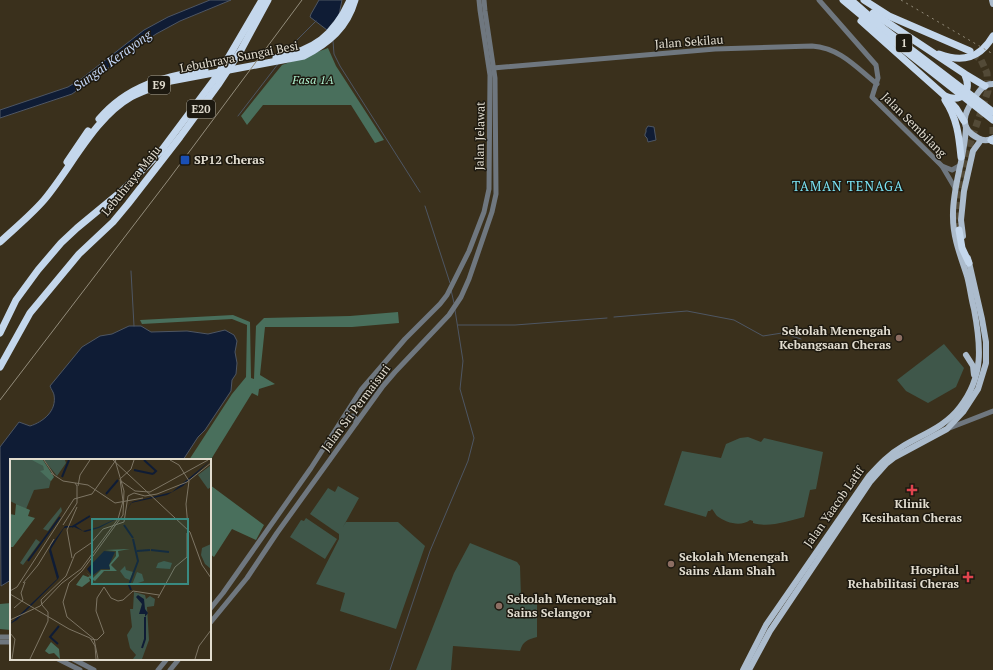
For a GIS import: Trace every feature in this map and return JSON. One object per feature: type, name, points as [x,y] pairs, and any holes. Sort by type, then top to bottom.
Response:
[{"type":"highway","name":"Lebuhraya Maju","points":[[0,333],[16,300],[38,270],[61,243],[123,190],[161,150],[214,80],[262,0]]},
{"type":"highway","name":"Lebuhraya Maju","points":[[0,367],[30,314],[79,254],[113,222],[197,114],[245,43],[268,0]]},
{"type":"highway","name":"Lebuhraya Sungai Besi","points":[[0,239],[37,202],[86,134],[105,112],[118,100],[146,84],[160,79],[278,57],[306,50],[324,38],[335,27],[350,0]]},
{"type":"highway","name":"Lebuhraya Sungai Besi","points":[[0,242],[44,200],[105,119],[131,97],[150,88],[171,81],[304,56],[322,46],[337,34],[353,9],[355,0]]},
{"type":"highway","name":"1","points":[[843,0],[851,3],[884,28],[956,86],[993,120]]},
{"type":"highway","points":[[856,0],[882,20],[985,86]]},
{"type":"highway","points":[[864,0],[889,16],[970,51]]},
{"type":"highway","points":[[851,3],[855,15],[872,32],[945,96],[956,108],[965,124]]},
{"type":"highway","points":[[929,51],[948,57],[968,58],[980,52],[993,36]]},
{"type":"highway","points":[[945,96],[956,98],[964,94],[968,84],[965,74]]},
{"type":"highway","name":"1","points":[[956,86],[993,112]]},
{"type":"highway","points":[[938,90],[949,106],[956,122],[960,137],[960,162]]},
{"type":"highway","points":[[959,230],[962,248],[969,263]]},
{"type":"main road","points":[[992,0],[993,4]]},
{"type":"main road","points":[[985,86],[993,84]]},
{"type":"main road","name":"Jalan Yaacob Latif","points":[[743,670],[766,626],[868,476],[892,453],[934,430],[954,415],[966,399],[974,382],[979,366],[979,342],[967,278],[953,230],[952,217],[955,188],[965,139],[967,109],[985,86]]},
{"type":"main road","points":[[965,124],[973,135],[981,140],[992,140]]},
{"type":"main road","name":"Jalan Yaacob Latif","points":[[749,670],[770,631],[870,482],[886,464],[895,457],[947,429],[970,402],[981,381],[986,363],[986,344],[982,319],[964,241],[961,220],[962,204],[970,162],[974,148],[981,140]]},
{"type":"main road","points":[[960,162],[966,160],[970,162]]},
{"type":"main road","points":[[966,355],[975,370],[974,382]]},
{"type":"main road","points":[[892,453],[919,440],[928,440]]},
{"type":"street","points":[[479,0],[492,68]]},
{"type":"street","points":[[484,0],[492,68]]},
{"type":"street","points":[[819,0],[876,65],[878,73],[877,84]]},
{"type":"street","name":"Jalan Sekilau","points":[[492,68],[715,49],[812,46],[823,47],[837,52],[877,84]]},
{"type":"street","name":"Jalan Jelawat","points":[[492,68],[496,194]]},
{"type":"street","name":"Jalan Jelawat","points":[[486,203],[489,189],[492,68]]},
{"type":"street","name":"Jalan Sembilang","points":[[877,84],[872,97],[942,166],[955,188]]},
{"type":"street","name":"Jalan Sembilang","points":[[942,166],[952,170],[960,162]]},
{"type":"street","points":[[492,212],[490,206],[486,203],[490,202],[496,194]]},
{"type":"street","name":"Jalan Sri Permaisuri","points":[[211,622],[247,578],[277,532],[395,372],[452,311],[469,280],[492,212],[496,194]]},
{"type":"street","name":"Jalan Sri Permaisuri","points":[[211,608],[268,530],[362,390],[405,339],[447,295],[469,251],[486,203]]},
{"type":"street","points":[[469,251],[478,254]]},
{"type":"street","points":[[947,429],[993,411]]},
{"type":"street","points":[[345,417],[353,416],[356,419],[356,424]]},
{"type":"street","points":[[268,530],[268,534],[270,535],[277,532]]},
{"type":"street","points":[[0,637],[10,638]]},
{"type":"street","points":[[60,660],[80,670]]},
{"type":"street","points":[[75,660],[94,670]]},
{"type":"street","points":[[158,670],[166,660]]},
{"type":"street","points":[[170,670],[178,660]]},
{"type":"green space","name":"Fasa 1A","points":[[328,48],[336,66],[384,140],[375,143],[351,105],[263,105],[247,125],[241,116],[282,65]]},
{"type":"green space","points":[[398,312],[399,323],[352,327],[265,327],[260,375],[275,384],[259,389],[258,396],[252,393],[211,459],[190,459],[232,394],[246,377],[247,325],[232,319],[142,324],[140,320],[233,315],[250,322],[251,378],[254,379],[256,326],[264,318],[350,316]]},
{"type":"green space","points":[[944,344],[964,368],[956,387],[928,403],[906,391],[897,380]]},
{"type":"green space","points":[[748,437],[761,442],[764,438],[823,452],[816,489],[810,490],[804,517],[765,525],[753,523],[753,521],[750,520],[738,524],[729,522],[717,516],[712,509],[708,511],[706,517],[664,505],[682,451],[721,458],[726,444],[740,438]]},
{"type":"green space","points":[[211,486],[264,525],[256,540],[232,529],[214,557],[211,555]]},
{"type":"green space","points":[[338,486],[359,498],[343,527],[346,522],[398,522],[425,546],[396,629],[340,611],[345,593],[316,584],[339,539],[339,534],[310,514],[328,488],[335,492]]},
{"type":"green space","points":[[306,518],[337,539],[325,559],[290,537],[301,520],[304,521]]},
{"type":"green space","name":"Sekolah Menengah Sains Selangor","points":[[470,543],[517,562],[520,566],[521,598],[537,602],[537,637],[526,641],[520,651],[453,646],[451,670],[416,670],[454,573]]},
{"type":"green space","points":[[10,603],[10,630],[0,629],[0,604]]},
{"type":"water","name":"Sungai Kerayong","points":[[210,0],[231,0],[180,21],[156,34],[72,94],[0,118],[0,110],[68,87],[81,79],[144,30],[168,17]]},
{"type":"water","points":[[319,0],[342,0],[339,15],[327,30],[310,17]]},
{"type":"water","points":[[648,126],[654,127],[656,140],[648,142],[645,134]]},
{"type":"water","points":[[129,326],[141,326],[151,332],[187,331],[208,334],[225,330],[234,335],[237,341],[235,352],[237,363],[236,374],[232,380],[231,391],[184,459],[10,459],[10,581],[1,586],[0,447],[19,422],[30,426],[40,422],[48,415],[54,401],[54,394],[50,386],[82,347],[100,336],[112,334]]},
{"type":"waterway","points":[[287,52],[316,21]]},
{"type":"waterway","points":[[333,41],[334,54],[340,66],[420,192]]},
{"type":"waterway","points":[[238,116],[278,64]]},
{"type":"waterway","points":[[425,206],[450,283]]},
{"type":"waterway","points":[[131,271],[134,326]]},
{"type":"waterway","points":[[451,290],[454,303]]},
{"type":"waterway","points":[[390,670],[430,551],[468,461],[474,438],[460,389],[463,361],[455,310]]},
{"type":"waterway","points":[[614,317],[687,311],[734,320],[763,336],[782,333],[801,339]]},
{"type":"waterway","points":[[458,325],[515,325],[607,318]]},
{"type":"tunnel","points":[[959,230],[959,204],[970,144],[988,91],[987,73],[981,60],[970,51]]},
{"type":"tunnel","points":[[993,127],[993,136]]},
{"type":"tram line","points":[[0,400],[169,179],[302,0]]},
{"type":"railway","points":[[901,0],[993,54]]},
{"type":"place","name":"SP12 Cheras","points":[[185,160]]},
{"type":"place","name":"Sekolah Menengah Kebangsaan Cheras","points":[[899,338]]},
{"type":"place","name":"Klinik Kesihatan Cheras","points":[[912,490]]},
{"type":"place","name":"Sekolah Menengah Sains Alam Shah","points":[[671,564]]},
{"type":"place","name":"Hospital Rehabilitasi Cheras","points":[[968,577]]},
{"type":"place","name":"Sekolah Menengah Sains Selangor","points":[[499,606]]},
{"type":"district","name":"TAMAN TENAGA","points":[[848,186]]}]
